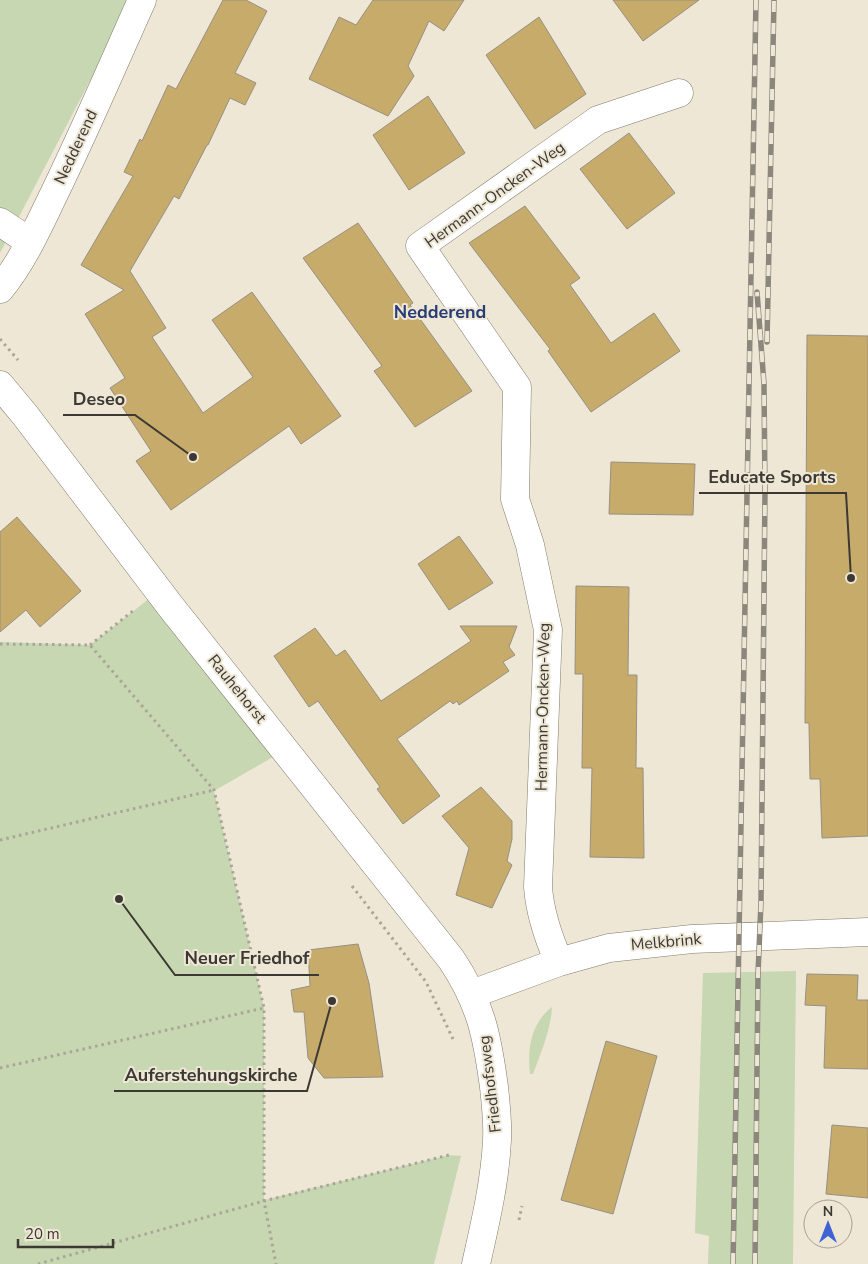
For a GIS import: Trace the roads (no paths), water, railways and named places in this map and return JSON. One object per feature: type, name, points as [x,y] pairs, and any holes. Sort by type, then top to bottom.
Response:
[{"type":"street","name":"Nedderend","points":[[0,290],[13,273],[30,242],[75,151],[142,0]]},
{"type":"street","name":"Hermann-Oncken-Weg","points":[[560,962],[544,924],[538,887],[548,630],[530,545],[515,499],[516,387],[420,246],[598,120],[679,93]]},
{"type":"street","points":[[0,222],[30,242]]},
{"type":"street","name":"Rauhehorst","points":[[0,385],[159,591],[451,959],[472,994]]},
{"type":"street","name":"Melkbrink","points":[[472,994],[560,962],[609,948],[658,942],[868,932]]},
{"type":"street","name":"Friedhofsweg","points":[[472,994],[485,1034],[496,1110],[498,1139],[476,1264]]},
{"type":"railway","points":[[733,1264],[756,0]]},
{"type":"railway","points":[[767,342],[774,0]]},
{"type":"railway","points":[[755,1264],[765,491],[764,384],[757,292]]},
{"type":"place","name":"Deseo","points":[[193,457]]},
{"type":"place","name":"Educate Sports","points":[[851,578]]},
{"type":"place","name":"Neuer Friedhof","points":[[119,899]]},
{"type":"place","name":"Auferstehungskirche","points":[[332,1001]]},
{"type":"district","name":"Nedderend","points":[[440,312]]}]
